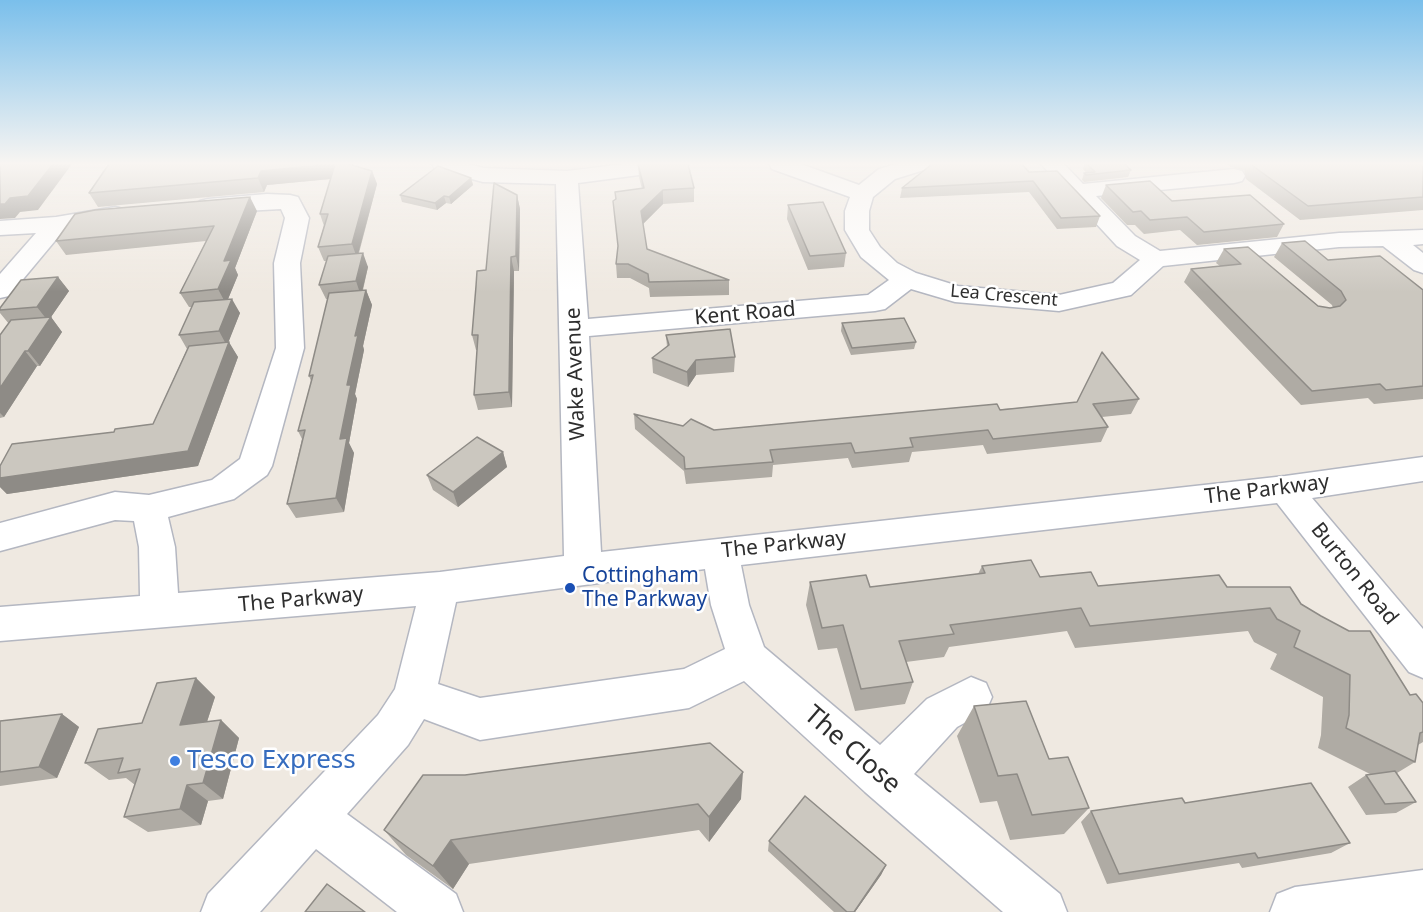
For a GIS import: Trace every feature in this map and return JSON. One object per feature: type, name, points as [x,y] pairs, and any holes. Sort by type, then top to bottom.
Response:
[{"type":"street","points":[[185,208],[202,207]]},
{"type":"street","points":[[0,537],[115,506],[148,509],[222,490],[255,466],[290,348],[287,263],[297,218],[292,207]]},
{"type":"street","name":"Wake Avenue","points":[[569,207],[583,570]]},
{"type":"street","name":"Lea Crescent","points":[[858,207],[857,230],[870,252],[888,268],[907,279],[955,294],[1059,303],[1122,289],[1156,259]]},
{"type":"street","points":[[1093,207],[1126,242],[1156,259],[1387,237],[1423,237]]},
{"type":"street","points":[[0,228],[56,224],[104,214],[139,212]]},
{"type":"street","points":[[0,290],[56,224]]},
{"type":"street","points":[[1387,237],[1423,265]]},
{"type":"street","points":[[1248,251],[1275,274]]},
{"type":"street","name":"Kent Road","points":[[575,329],[875,303],[907,279]]},
{"type":"street","name":"The Parkway","points":[[0,624],[440,588],[720,552],[1285,489],[1423,469]]},
{"type":"street","name":"Burton Road","points":[[1285,489],[1423,659]]},
{"type":"street","points":[[148,509],[157,546],[160,612]]},
{"type":"street","name":"The Close","points":[[720,552],[730,605],[748,658],[881,776],[1041,912]]},
{"type":"street","points":[[226,912],[393,730],[414,696],[440,588]]},
{"type":"street","points":[[414,696],[480,719],[689,688],[748,658]]},
{"type":"street","points":[[881,776],[942,713],[971,697]]},
{"type":"street","points":[[313,817],[438,912]]},
{"type":"street","points":[[1295,912],[1423,895]]},
{"type":"building","points":[[136,207],[246,207],[224,261],[231,260],[218,289],[180,293],[214,226],[56,241],[75,214]]},
{"type":"building","points":[[322,207],[362,207],[352,244],[318,247],[328,214],[320,214]]},
{"type":"building","points":[[492,207],[517,207],[516,256],[511,257],[509,392],[474,395],[478,335],[472,335],[477,271],[486,270]]},
{"type":"building","points":[[614,207],[646,207],[641,211],[647,249],[729,280],[649,282],[648,274],[628,264],[616,264],[618,246]]},
{"type":"building","points":[[789,207],[825,207],[846,253],[810,256]]},
{"type":"building","points":[[1052,207],[1091,207],[1100,216],[1061,218]]},
{"type":"building","points":[[1128,207],[1264,207],[1284,224],[1204,232],[1187,217],[1150,220],[1141,211],[1133,212]]},
{"type":"building","points":[[1305,241],[1328,260],[1380,256],[1423,290],[1423,386],[1386,390],[1380,384],[1312,391],[1191,269],[1241,264],[1224,249],[1248,247],[1318,306],[1330,308],[1340,306],[1346,300],[1341,291],[1282,243]]},
{"type":"building","points":[[363,253],[356,281],[319,285],[328,256]]},
{"type":"building","points":[[58,277],[37,307],[0,310],[21,280]]},
{"type":"building","points":[[366,290],[347,385],[351,385],[340,439],[347,438],[336,498],[287,504],[305,430],[298,431],[313,375],[309,376],[329,293]]},
{"type":"building","points":[[232,299],[219,331],[179,335],[194,302]]},
{"type":"building","points":[[51,317],[0,388],[0,335],[11,320]]},
{"type":"building","points":[[904,318],[916,342],[852,348],[842,323]]},
{"type":"building","points":[[730,329],[735,357],[696,360],[687,372],[652,358],[669,345],[666,335]]},
{"type":"building","points":[[229,342],[188,451],[0,478],[0,466],[12,444],[114,432],[115,429],[153,424],[189,346]]},
{"type":"building","points":[[1102,352],[1139,399],[1093,404],[1108,427],[993,439],[988,430],[910,438],[913,447],[855,453],[851,443],[770,450],[773,462],[685,469],[684,457],[634,414],[683,426],[691,419],[714,430],[997,404],[1000,410],[1077,402]]},
{"type":"building","points":[[477,437],[503,452],[453,492],[427,475]]},
{"type":"building","points":[[1031,560],[1040,577],[1091,572],[1098,586],[1219,575],[1227,587],[1290,587],[1301,604],[1321,616],[1349,631],[1370,631],[1410,695],[1416,694],[1423,703],[1423,732],[1420,733],[1415,762],[1346,728],[1349,715],[1350,675],[1294,647],[1300,631],[1277,619],[1270,608],[1090,626],[1081,608],[950,625],[954,634],[899,641],[913,682],[861,689],[843,625],[822,628],[810,582],[866,575],[870,587],[985,573],[982,566]]},
{"type":"building","points":[[196,678],[180,725],[221,720],[203,783],[187,785],[180,809],[124,817],[140,769],[118,773],[123,758],[85,763],[98,729],[142,723],[157,683]]},
{"type":"building","points":[[1026,701],[1049,759],[1068,757],[1089,808],[1032,815],[1017,774],[998,776],[974,706]]},
{"type":"building","points":[[62,714],[39,767],[0,772],[0,721]]},
{"type":"building","points":[[710,743],[743,772],[709,817],[698,804],[451,840],[433,866],[384,830],[423,775],[465,775]]},
{"type":"building","points":[[1395,771],[1416,802],[1385,804],[1366,775]]},
{"type":"building","points":[[1311,783],[1350,843],[1258,858],[1255,853],[1119,874],[1091,811],[1182,798],[1185,803]]},
{"type":"building","points":[[805,796],[886,865],[854,912],[847,912],[769,841]]},
{"type":"building","points":[[327,884],[365,912],[305,912]]},
{"type":"place","name":"Cottingham The Parkway","points":[[570,588]]},
{"type":"place","name":"Tesco Express","points":[[175,761]]}]
